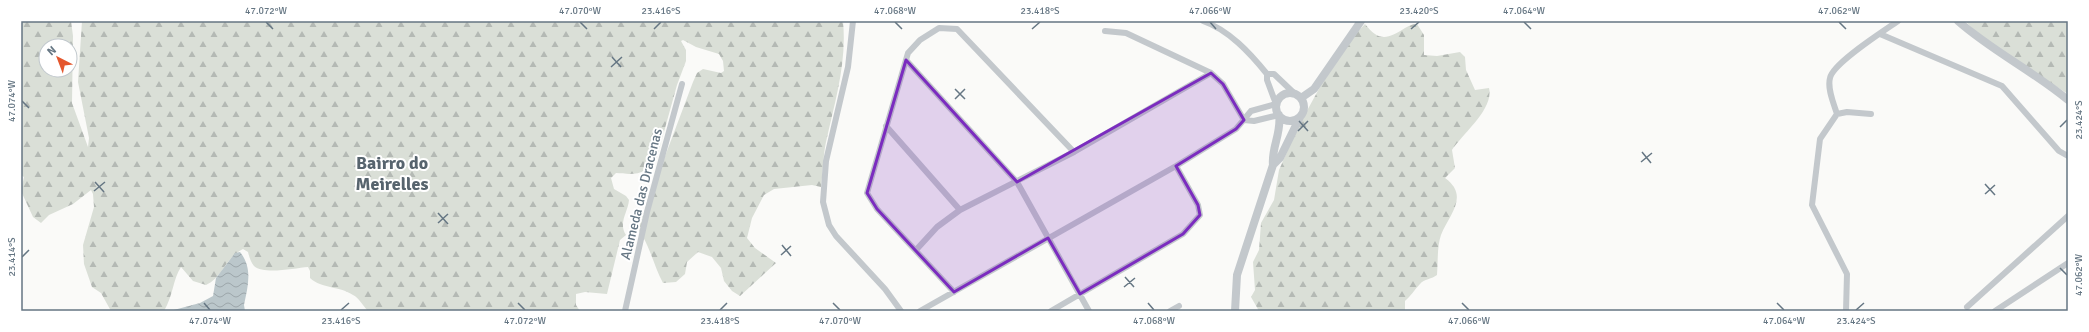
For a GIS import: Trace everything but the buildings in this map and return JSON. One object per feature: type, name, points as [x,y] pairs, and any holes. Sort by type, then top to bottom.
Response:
[{"type":"street","points":[[853,21],[848,67],[826,161],[822,202],[829,225],[836,236],[884,289],[901,311]]},
{"type":"street","points":[[1203,21],[1236,41],[1268,74],[1274,74],[1298,96],[1304,106],[1280,158],[1273,165]]},
{"type":"street","points":[[920,311],[1176,166],[1236,129],[1251,111],[1276,104],[1283,95],[1298,96],[1314,89],[1361,21]]},
{"type":"street","points":[[1837,114],[1829,84],[1832,73],[1848,58],[1898,21]]},
{"type":"street","points":[[1958,21],[1989,46],[2041,80],[2068,100]]},
{"type":"street","points":[[954,292],[877,209],[866,193],[908,52],[920,40],[939,28],[957,29],[1074,152]]},
{"type":"street","points":[[1105,31],[1126,33],[1212,73],[1223,84],[1244,120]]},
{"type":"street","points":[[1880,34],[2002,86],[2059,151],[2068,156]]},
{"type":"street","points":[[906,60],[1017,182],[1089,311]]},
{"type":"street","points":[[916,250],[937,228],[960,210],[1074,152],[1212,73]]},
{"type":"street","points":[[1235,311],[1237,275],[1273,165],[1272,158],[1280,123],[1276,104],[1267,80],[1268,74]]},
{"type":"street","name":"Alameda das Dracenas","points":[[625,311],[648,212],[682,84]]},
{"type":"street","points":[[1846,311],[1847,274],[1812,205],[1820,139],[1837,114],[1847,112],[1871,114]]},
{"type":"street","points":[[1244,120],[1254,121],[1279,115],[1289,121],[1300,117]]},
{"type":"street","points":[[886,126],[960,210]]},
{"type":"street","points":[[1051,311],[1183,234],[1193,224],[1200,215],[1198,205],[1176,166]]},
{"type":"street","points":[[1967,308],[2068,216]]},
{"type":"street","points":[[1995,311],[2068,263]]},
{"type":"street","points":[[1170,311],[1179,306]]},
{"type":"highlighted area","points":[[906,60],[1017,182],[1211,73],[1223,84],[1244,120],[1236,129],[1176,166],[1198,205],[1200,215],[1183,234],[1080,294],[1048,238],[954,292],[877,209],[867,193]]},
{"type":"green space","points":[[21,21],[71,21],[73,38],[38,38],[38,78],[72,78],[72,103],[88,147],[89,138],[78,82],[82,21],[843,21],[844,37],[842,67],[825,147],[821,187],[812,185],[774,189],[764,195],[752,218],[747,238],[755,248],[776,263],[740,296],[732,291],[724,281],[721,268],[712,257],[698,252],[687,262],[685,274],[676,282],[663,283],[646,242],[643,237],[640,236],[638,222],[644,212],[697,73],[703,69],[721,73],[724,71],[723,61],[719,54],[696,47],[683,40],[681,41],[686,50],[686,61],[677,85],[657,157],[645,170],[635,174],[616,173],[611,178],[614,189],[626,196],[629,200],[623,222],[626,235],[620,240],[607,294],[585,292],[576,294],[576,305],[580,311],[368,311],[355,296],[348,292],[315,282],[310,278],[310,271],[308,267],[272,271],[259,269],[253,265],[248,252],[243,249],[232,257],[212,282],[206,285],[193,281],[181,267],[164,311],[111,311],[101,293],[92,287],[84,264],[83,245],[94,207],[93,194],[91,190],[73,204],[49,215],[41,223],[33,217],[21,191],[24,177],[21,175]]},
{"type":"green space","points":[[1965,21],[2068,21],[2068,94],[1987,42]]},
{"type":"green space","points":[[1365,24],[1374,33],[1383,37],[1393,35],[1409,26],[1417,24],[1424,35],[1424,55],[1437,56],[1460,52],[1465,57],[1466,70],[1475,90],[1489,88],[1487,104],[1452,150],[1455,168],[1445,178],[1456,192],[1457,199],[1441,235],[1438,249],[1437,275],[1422,282],[1418,286],[1405,301],[1405,311],[1259,311],[1251,297],[1255,290],[1253,262],[1259,250],[1261,223],[1274,200],[1279,170],[1297,129],[1332,65],[1348,42]]},
{"type":"water","points":[[240,252],[247,264],[248,271],[248,284],[244,305],[245,311],[170,311],[200,303],[213,296],[216,278],[235,253]]},
{"type":"district","name":"Bairro do Meirelles","points":[[392,173]]}]
